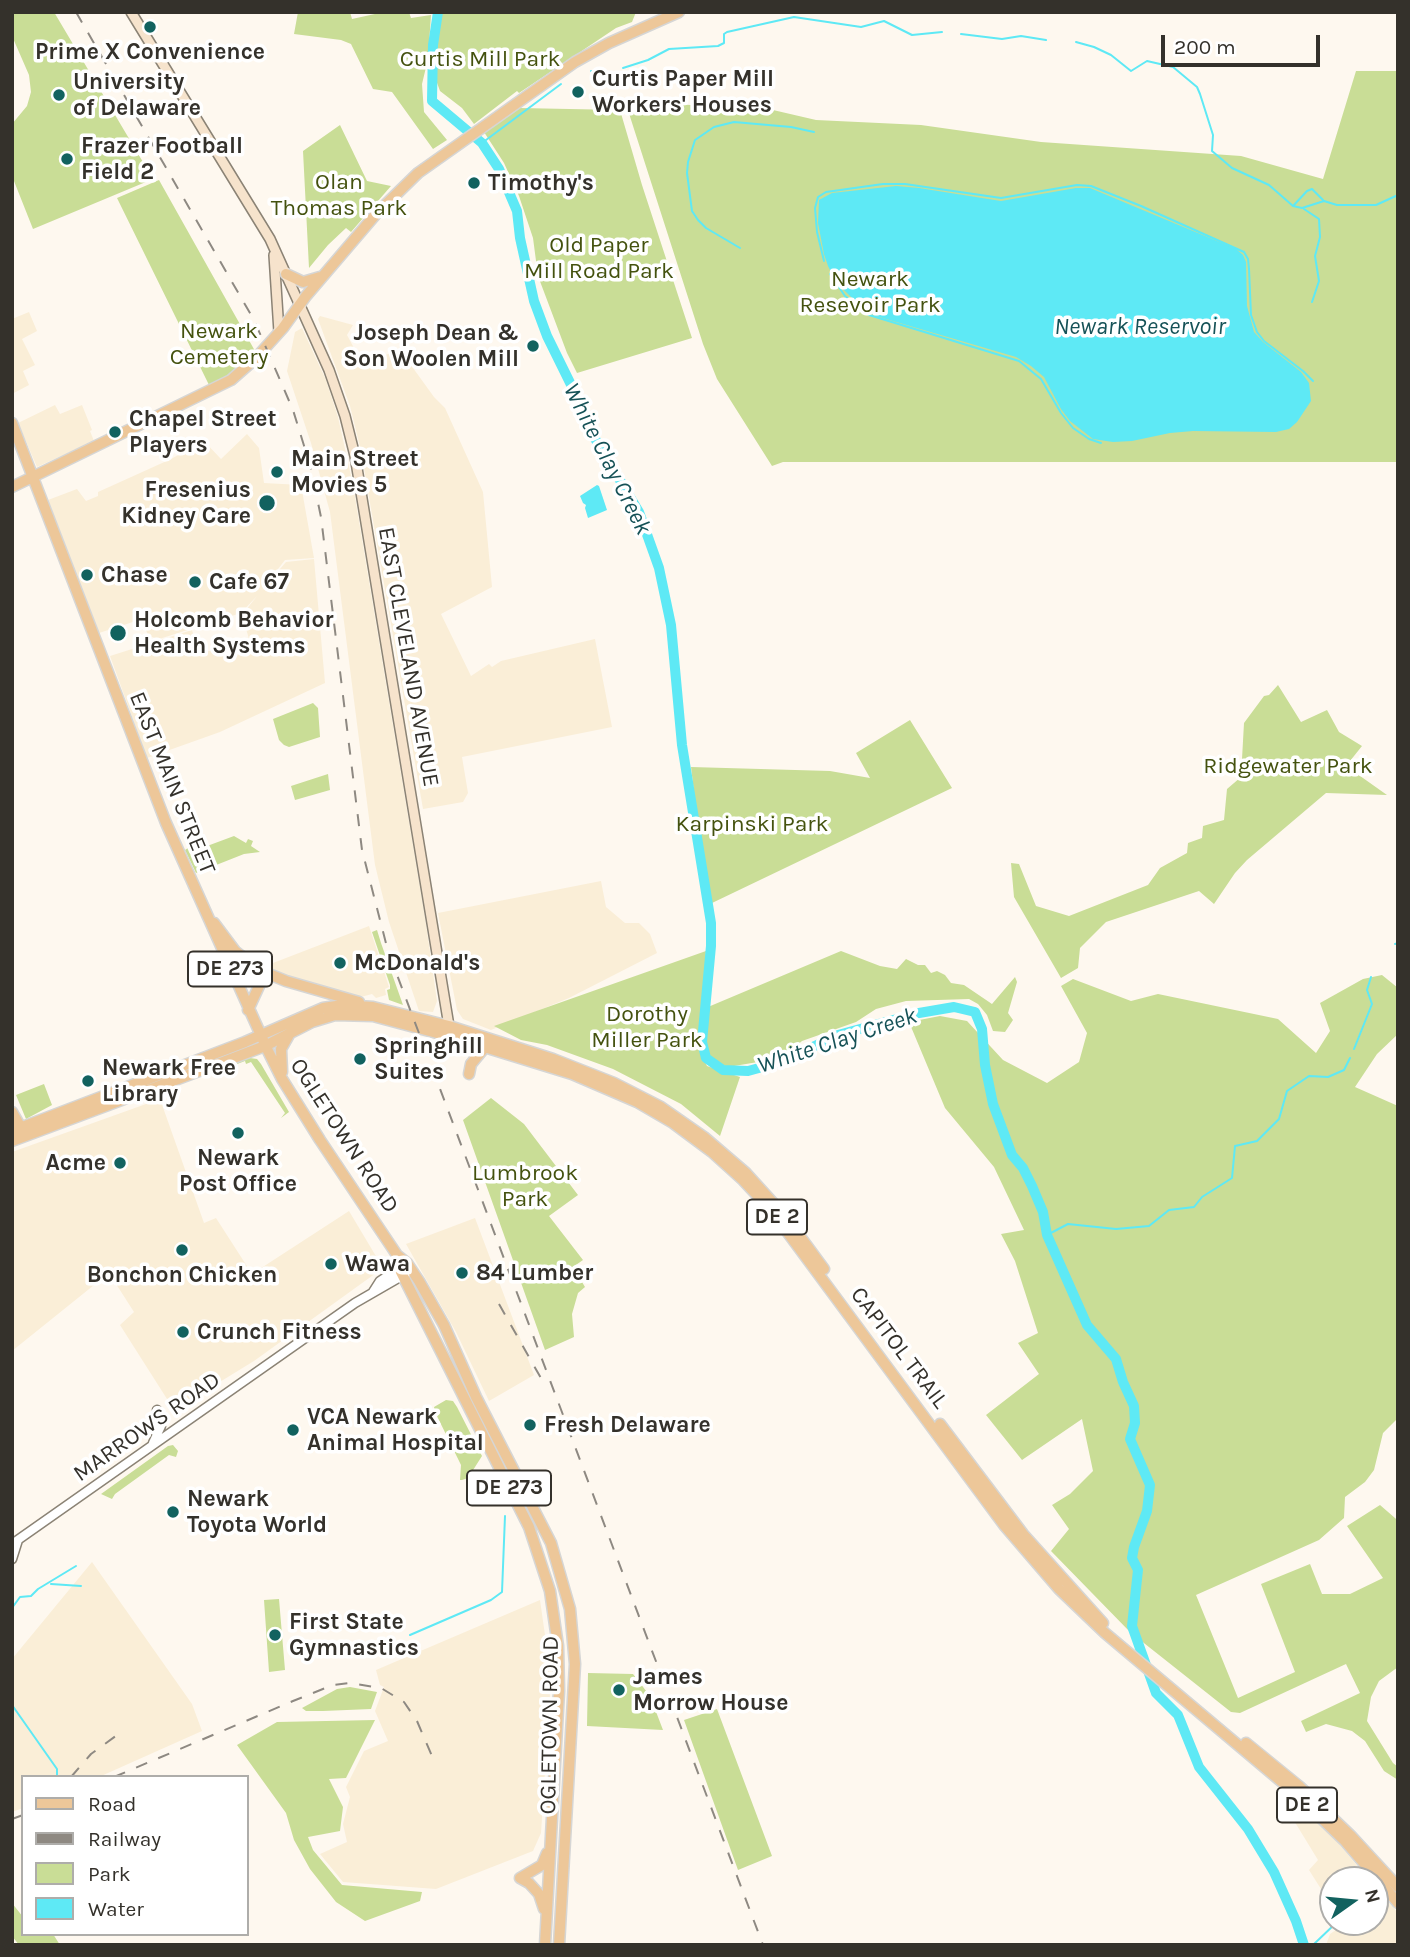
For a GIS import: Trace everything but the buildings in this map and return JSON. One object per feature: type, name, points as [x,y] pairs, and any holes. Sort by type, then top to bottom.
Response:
[{"type":"main road","name":"EAST CLEVELAND AVENUE","points":[[131,12],[274,247],[329,370],[352,441],[451,1032]]},
{"type":"main road","points":[[12,487],[226,383],[251,364],[323,275],[393,195],[453,146],[584,57],[680,12]]},
{"type":"main road","points":[[274,247],[279,332]]},
{"type":"main road","points":[[286,274],[303,282],[310,282],[323,275]]},
{"type":"main road","name":"EAST MAIN STREET","points":[[12,423],[149,782],[263,1040]]},
{"type":"main road","points":[[200,901],[235,951],[249,964],[265,973],[373,1007]]},
{"type":"main road","points":[[248,1010],[265,973]]},
{"type":"main road","name":"CAPITOL TRAIL","points":[[263,1040],[323,1008],[343,1005],[373,1007],[451,1032],[553,1059],[614,1083],[676,1117],[732,1160],[766,1194],[1023,1534],[1107,1631]]},
{"type":"main road","name":"CAPITOL TRAIL","points":[[263,1040],[290,1033],[328,1017],[373,1016],[451,1032],[485,1047],[572,1074],[624,1095],[673,1123],[734,1171],[787,1229],[1016,1540],[1059,1589],[1208,1715],[1300,1787],[1350,1835],[1398,1887]]},
{"type":"main road","points":[[282,1079],[281,1049],[290,1033]]},
{"type":"main road","points":[[12,1141],[19,1132],[263,1040]]},
{"type":"main road","name":"OGLETOWN ROAD","points":[[263,1040],[282,1079],[444,1325],[498,1440],[546,1532],[562,1578],[572,1628],[574,1700],[559,1945]]},
{"type":"main road","points":[[469,1074],[471,1064],[485,1047]]},
{"type":"main road","points":[[12,1112],[19,1132]]},
{"type":"main road","name":"OGLETOWN ROAD","points":[[405,1269],[458,1388],[529,1527],[538,1550],[553,1610],[559,1675],[545,1945]]},
{"type":"main road","points":[[458,1388],[463,1388],[468,1393],[481,1418],[498,1440]]},
{"type":"main road","points":[[479,1430],[494,1446],[510,1476],[516,1474]]},
{"type":"main road","points":[[559,1675],[570,1686],[573,1725]]},
{"type":"main road","name":"CAPITOL TRAIL","points":[[1208,1715],[1347,1843],[1398,1903]]},
{"type":"main road","points":[[546,1925],[539,1894],[520,1878],[542,1864],[551,1839]]},
{"type":"street","name":"MARROWS ROAD","points":[[16,1541],[373,1292],[380,1281],[405,1269]]},
{"type":"street","points":[[149,1449],[161,1426],[157,1410]]},
{"type":"street","points":[[12,1559],[16,1541]]},
{"type":"shaded area","points":[[29,312],[37,331],[22,339],[35,365],[23,371],[29,385],[12,394],[12,319]]},
{"type":"shaded area","points":[[320,316],[353,325],[347,335],[362,363],[400,350],[445,408],[483,492],[492,587],[441,614],[471,676],[489,664],[492,667],[501,661],[595,639],[612,727],[462,757],[468,793],[463,802],[423,809],[361,451],[350,406],[318,319]]},
{"type":"shaded area","points":[[302,328],[326,380],[338,417],[353,485],[426,924],[437,1001],[433,1012],[419,1011],[389,922],[375,865],[330,512],[287,371],[295,332]]},
{"type":"shaded area","points":[[55,405],[60,414],[82,405],[94,441],[37,467],[18,423]]},
{"type":"shaded area","points":[[247,434],[259,448],[264,483],[301,485],[314,558],[285,560],[261,591],[286,562],[314,559],[325,683],[220,732],[147,758],[110,656],[192,630],[199,654],[249,639],[242,615],[257,596],[241,613],[156,640],[149,638],[142,619],[99,633],[48,500],[77,489],[86,501],[98,496],[98,492],[204,441],[221,459]]},
{"type":"shaded area","points":[[601,881],[606,907],[625,923],[639,923],[650,934],[657,953],[569,998],[491,1030],[463,1019],[457,1010],[438,913]]},
{"type":"shaded area","points":[[369,926],[389,987],[385,989],[386,995],[376,998],[372,994],[361,997],[285,977],[272,970],[273,963]]},
{"type":"shaded area","points":[[160,1099],[204,1223],[216,1218],[252,1274],[349,1211],[383,1268],[254,1361],[174,1410],[120,1325],[134,1312],[109,1273],[12,1351],[12,1152]]},
{"type":"shaded area","points":[[475,1218],[534,1375],[489,1401],[456,1332],[406,1244]]},
{"type":"shaded area","points":[[92,1562],[192,1704],[202,1731],[103,1775],[21,1775],[21,1809],[12,1812],[12,1659]]},
{"type":"shaded area","points":[[540,1600],[550,1694],[541,1833],[533,1851],[436,1889],[343,1882],[320,1854],[347,1842],[343,1824],[350,1797],[346,1787],[364,1751],[388,1741],[375,1711],[384,1687],[380,1685],[376,1670]]},
{"type":"shaded area","points":[[1291,1800],[1335,1839],[1357,1866],[1319,1866],[1319,1886],[1309,1870],[1318,1860],[1285,1806]]},
{"type":"shaded area","points":[[1389,1902],[1398,1913],[1398,1945],[1326,1945],[1329,1936],[1389,1936]]},
{"type":"green space","name":"University of Delaware","points":[[12,12],[54,12],[153,179],[33,229],[12,176],[12,124],[27,106],[31,92],[29,75],[12,36]]},
{"type":"green space","points":[[298,12],[350,12],[352,19],[384,12],[409,12],[411,18],[431,15],[428,59],[422,84],[424,112],[447,140],[433,149],[392,92],[373,89],[351,44],[341,40],[294,34]]},
{"type":"green space","name":"Curtis Mill Park","points":[[440,12],[636,12],[632,22],[616,28],[519,93],[517,91],[474,124],[462,108],[440,91],[432,69]]},
{"type":"green space","name":"Newark Resevoir Park","points":[[1356,71],[1398,71],[1398,462],[783,462],[772,466],[717,379],[703,344],[625,101],[773,110],[816,120],[921,125],[1041,142],[1241,156],[1323,179]]},
{"type":"green space","name":"Old Paper Mill Road Park","points":[[519,108],[620,110],[692,338],[577,373],[538,276],[533,238],[519,196],[504,163],[484,132]]},
{"type":"green space","name":"Olan Thomas Park","points":[[340,125],[367,181],[391,186],[351,232],[346,228],[309,268],[303,151]]},
{"type":"green space","name":"Newark Cemetery","points":[[159,180],[255,351],[244,364],[225,378],[209,385],[117,198]]},
{"type":"green space","name":"Ridgewater Park","points":[[1278,685],[1301,722],[1327,710],[1339,732],[1362,746],[1346,766],[1387,795],[1326,793],[1247,860],[1214,904],[1199,891],[1106,922],[1080,948],[1078,968],[1061,978],[1014,897],[1011,863],[1019,864],[1036,906],[1069,916],[1148,885],[1160,868],[1187,853],[1188,843],[1202,838],[1203,826],[1224,820],[1227,789],[1241,777],[1244,723],[1264,696],[1269,695]]},
{"type":"green space","points":[[313,703],[318,708],[320,737],[289,747],[284,745],[279,740],[273,719]]},
{"type":"green space","name":"Karpinski Park","points":[[910,720],[952,788],[712,903],[700,842],[691,767],[830,771],[870,778],[856,753]]},
{"type":"green space","points":[[328,774],[330,790],[295,800],[291,786]]},
{"type":"green space","points":[[234,836],[246,843],[248,839],[253,841],[251,846],[260,852],[244,854],[196,873],[185,850],[188,848],[191,852]]},
{"type":"green space","points":[[377,930],[403,1005],[389,1000],[387,990],[390,985],[372,932]]},
{"type":"green space","name":"Dorothy Miller Park","points":[[706,951],[699,1049],[707,1066],[740,1077],[720,1136],[681,1104],[613,1069],[547,1045],[521,1040],[494,1026]]},
{"type":"green space","points":[[841,951],[880,966],[897,969],[906,959],[918,965],[925,965],[931,973],[937,971],[945,975],[951,983],[964,985],[992,1004],[1015,977],[1017,982],[1008,1013],[1013,1020],[1005,1032],[993,1031],[987,1015],[978,1004],[969,999],[906,1001],[876,1009],[856,1022],[802,1041],[782,1058],[728,1067],[713,1061],[704,1048],[708,1007]]},
{"type":"green space","points":[[1382,975],[1398,988],[1398,1034],[1377,1054],[1355,1087],[1398,1106],[1398,1418],[1383,1433],[1374,1470],[1365,1482],[1345,1497],[1344,1518],[1319,1540],[1196,1595],[1238,1698],[1295,1672],[1261,1584],[1310,1564],[1322,1594],[1350,1594],[1383,1578],[1347,1526],[1380,1505],[1395,1518],[1398,1521],[1398,1667],[1379,1681],[1371,1697],[1367,1721],[1398,1767],[1398,1780],[1384,1771],[1365,1741],[1352,1731],[1326,1724],[1306,1732],[1301,1721],[1360,1693],[1346,1664],[1240,1713],[1231,1712],[1130,1632],[1051,1551],[1069,1529],[1052,1505],[1070,1494],[1093,1471],[1082,1419],[1022,1460],[986,1415],[1039,1374],[1018,1343],[1038,1333],[1015,1261],[1001,1234],[1024,1230],[994,1167],[945,1108],[909,1022],[940,1016],[967,1021],[1003,1060],[1047,1083],[1079,1062],[1087,1033],[1061,986],[1073,979],[1131,1001],[1158,994],[1278,1019],[1316,1053],[1330,1031],[1320,1003],[1363,979]]},
{"type":"green space","points":[[250,1058],[257,1059],[261,1064],[289,1112],[281,1118],[285,1113],[251,1062],[246,1064],[245,1061],[227,1068],[227,1073],[222,1070]]},
{"type":"green space","points":[[44,1084],[52,1105],[26,1119],[16,1095]]},
{"type":"green space","name":"Lumbrook Park","points":[[491,1098],[524,1124],[578,1195],[549,1216],[583,1260],[573,1267],[585,1287],[578,1293],[572,1314],[574,1337],[545,1350],[463,1120]]},
{"type":"green space","points":[[446,1400],[453,1401],[457,1407],[482,1456],[468,1478],[462,1480],[461,1465],[434,1407]]},
{"type":"green space","points":[[173,1445],[178,1451],[176,1457],[169,1455],[115,1494],[112,1499],[101,1494],[168,1446]]},
{"type":"green space","name":"First State Gymnastics","points":[[279,1599],[285,1670],[269,1672],[264,1600]]},
{"type":"green space","points":[[588,1673],[633,1674],[650,1696],[663,1730],[587,1726]]},
{"type":"green space","points":[[350,1687],[377,1692],[371,1709],[306,1711],[302,1708],[337,1689]]},
{"type":"green space","points":[[717,1709],[772,1856],[738,1870],[684,1720]]},
{"type":"green space","points":[[375,1720],[346,1778],[329,1779],[343,1807],[340,1831],[308,1837],[313,1850],[342,1885],[422,1892],[420,1901],[365,1921],[336,1902],[310,1869],[294,1840],[286,1813],[237,1745],[277,1722]]},
{"type":"green space","points":[[12,1903],[21,1914],[21,1936],[54,1936],[60,1945],[19,1945],[12,1936]]},
{"type":"water","name":"Newark Reservoir","points":[[896,186],[1001,201],[1090,188],[1236,249],[1246,262],[1247,306],[1254,332],[1301,372],[1309,383],[1311,401],[1297,422],[1289,429],[1276,432],[1193,431],[1132,441],[1093,439],[1070,421],[1044,377],[1031,366],[1016,357],[876,316],[864,310],[836,282],[824,254],[818,223],[819,200],[832,193]]},
{"type":"water","points":[[597,485],[607,510],[588,518],[586,505],[580,496]]},
{"type":"waterway","name":"White Clay Creek","points":[[438,12],[433,45],[432,101],[482,143],[499,169],[517,211],[534,301],[547,336],[580,403],[588,427],[639,512],[659,568],[671,625],[682,745],[711,923],[702,1042],[706,1058],[723,1070],[748,1071],[781,1062],[838,1035],[919,1013],[954,1007],[975,1012],[982,1029],[985,1065],[993,1104],[1012,1155],[1023,1168],[1032,1186],[1043,1212],[1047,1235],[1087,1325],[1116,1359],[1134,1406],[1135,1423],[1130,1439],[1150,1485],[1147,1511],[1132,1558],[1138,1570],[1132,1626],[1156,1693],[1178,1715],[1199,1767],[1248,1829],[1274,1872],[1304,1945]]},
{"type":"waterway","points":[[623,68],[648,60],[669,49],[718,46],[724,43],[724,34],[727,32],[794,17],[861,27],[884,21],[912,35],[942,32]]},
{"type":"waterway","points":[[961,34],[1002,39],[1021,36],[1046,40]]},
{"type":"waterway","points":[[1076,42],[1111,55],[1131,71],[1147,61],[1173,67],[1197,87],[1213,135],[1212,151],[1232,168],[1269,185],[1293,206],[1302,208],[1324,201],[1337,205],[1376,205],[1398,195]]},
{"type":"waterway","points":[[591,71],[608,72]]},
{"type":"waterway","points":[[482,143],[561,84]]},
{"type":"waterway","points":[[740,248],[706,228],[692,211],[687,173],[695,140],[714,127],[734,122],[791,127],[814,132]]},
{"type":"waterway","points":[[824,261],[815,208],[818,197],[826,192],[883,184],[905,184],[1001,198],[1077,185],[1091,186],[1244,252],[1248,259],[1251,315],[1257,332],[1264,341],[1313,381]]},
{"type":"waterway","points":[[1293,206],[1312,189],[1323,200]]},
{"type":"waterway","points":[[1304,209],[1319,219],[1320,237],[1315,256],[1319,281],[1312,302]]},
{"type":"waterway","points":[[830,274],[845,296],[869,315],[1019,361],[1041,379],[1073,428],[1089,439],[1101,443]]},
{"type":"waterway","points":[[1354,1049],[1372,1004],[1367,990],[1371,977]]},
{"type":"waterway","points":[[1047,1235],[1068,1224],[1116,1229],[1149,1226],[1169,1210],[1194,1207],[1202,1197],[1232,1178],[1235,1146],[1257,1141],[1279,1119],[1287,1091],[1309,1076],[1328,1077],[1344,1070],[1350,1058]]},
{"type":"waterway","points":[[410,1635],[491,1600],[502,1592],[505,1516]]},
{"type":"waterway","points":[[12,1608],[20,1597],[31,1596],[76,1566]]},
{"type":"waterway","points":[[51,1584],[81,1586]]},
{"type":"waterway","points":[[12,1705],[57,1769],[57,1775]]},
{"type":"waterway","points":[[1313,1945],[1322,1936]]},
{"type":"railway","points":[[76,12],[254,320],[293,410],[310,465],[321,517],[362,850],[388,951],[763,1945]]},
{"type":"railway","points":[[499,1304],[542,1380]]},
{"type":"railway","points":[[119,1775],[333,1685],[349,1683],[381,1688],[404,1702],[417,1721],[435,1763]]},
{"type":"railway","points":[[73,1775],[91,1754],[124,1730]]},
{"type":"railway","points":[[12,1819],[21,1816]]},
{"type":"place","name":"Prime X Convenience","points":[[150,27]]},
{"type":"place","name":"Curtis Paper Mill Workers' Houses","points":[[578,92]]},
{"type":"place","name":"University of Delaware","points":[[59,95]]},
{"type":"place","name":"Frazer Football Field 2","points":[[67,159]]},
{"type":"place","name":"Timothy's","points":[[474,183]]},
{"type":"place","name":"Joseph Dean & Son Woolen Mill","points":[[533,346]]},
{"type":"place","name":"Chapel Street Players","points":[[115,432]]},
{"type":"place","name":"Main Street Movies 5","points":[[277,472]]},
{"type":"place","name":"Fresenius Kidney Care","points":[[267,503]]},
{"type":"place","name":"Chase","points":[[87,575]]},
{"type":"place","name":"Cafe 67","points":[[195,582]]},
{"type":"place","name":"Holcomb Behavior Health Systems","points":[[118,633]]},
{"type":"place","name":"McDonald's","points":[[340,963]]},
{"type":"place","name":"Springhill Suites","points":[[360,1059]]},
{"type":"place","name":"Newark Free Library","points":[[88,1081]]},
{"type":"place","name":"Newark Post Office","points":[[238,1133]]},
{"type":"place","name":"Acme","points":[[120,1163]]},
{"type":"place","name":"Bonchon Chicken","points":[[182,1250]]},
{"type":"place","name":"Wawa","points":[[331,1264]]},
{"type":"place","name":"84 Lumber","points":[[462,1273]]},
{"type":"place","name":"Crunch Fitness","points":[[183,1332]]},
{"type":"place","name":"Fresh Delaware","points":[[530,1425]]},
{"type":"place","name":"VCA Newark Animal Hospital","points":[[293,1430]]},
{"type":"place","name":"Newark Toyota World","points":[[173,1512]]},
{"type":"place","name":"First State Gymnastics","points":[[275,1635]]},
{"type":"place","name":"James Morrow House","points":[[619,1690]]}]
